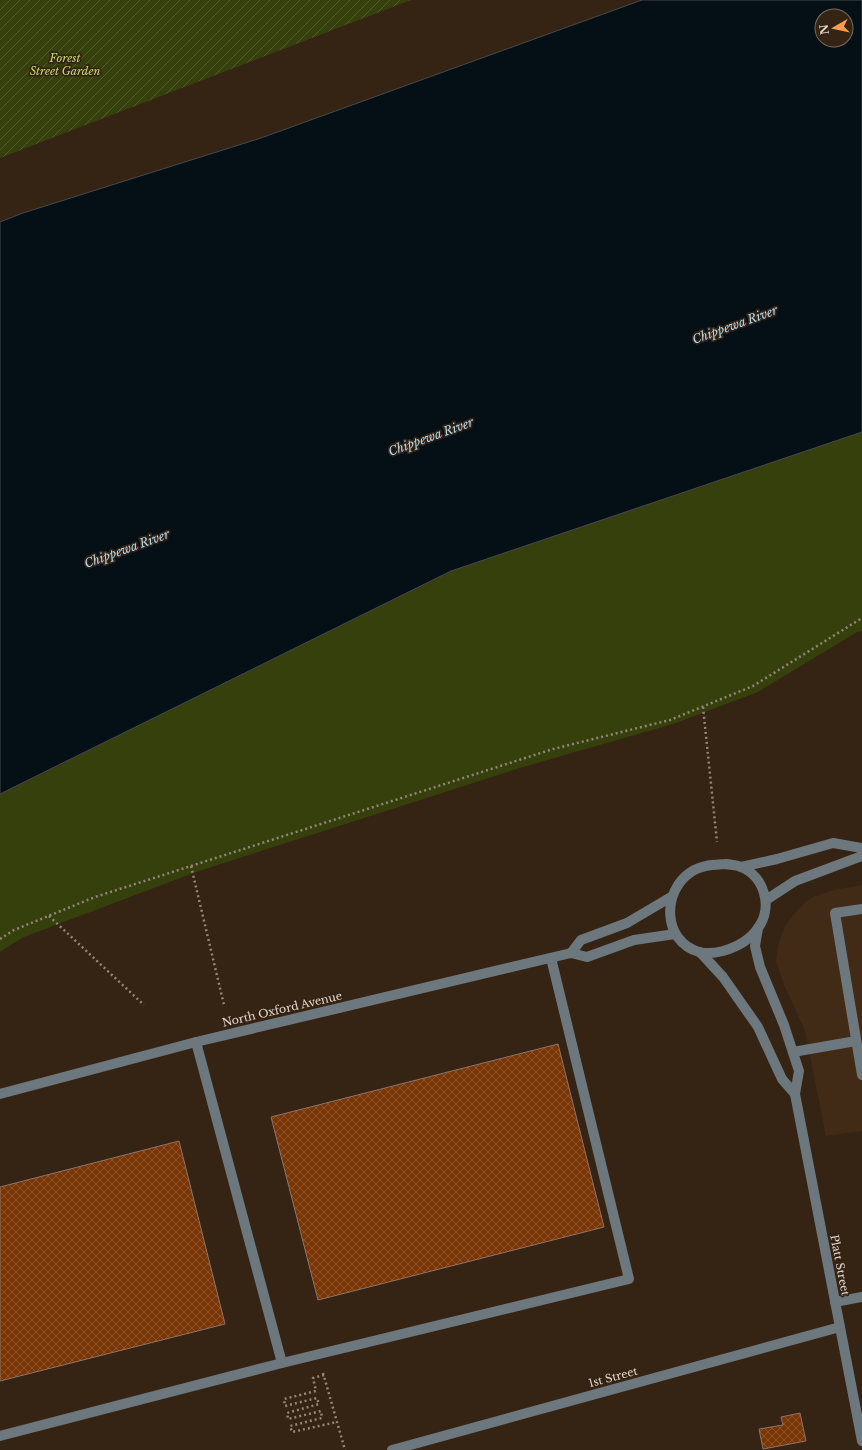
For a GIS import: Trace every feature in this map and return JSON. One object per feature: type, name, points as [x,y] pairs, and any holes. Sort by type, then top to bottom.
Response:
[{"type":"street","points":[[741,867],[777,860],[833,843],[862,848]]},
{"type":"street","points":[[766,900],[795,881],[862,856]]},
{"type":"street","points":[[726,864],[741,867],[755,876],[763,888],[766,900],[763,919],[758,928],[747,940],[731,949],[714,954],[700,952],[682,942],[675,934],[670,910],[671,897],[678,884],[692,871],[708,865],[726,864]]},
{"type":"street","points":[[571,953],[581,940],[627,923],[671,897]]},
{"type":"street","points":[[862,909],[835,913],[862,1075]]},
{"type":"street","name":"Platt Street","points":[[758,928],[755,946],[760,967],[784,1024],[800,1071],[795,1094],[862,1441]]},
{"type":"street","name":"North Oxford Avenue","points":[[0,1094],[196,1042],[571,953],[587,957],[634,940],[675,934]]},
{"type":"street","name":"Platt Street","points":[[700,952],[723,977],[758,1028],[772,1054],[782,1079],[795,1094]]},
{"type":"street","points":[[0,1436],[282,1362],[629,1279],[551,958]]},
{"type":"street","points":[[793,1052],[856,1041]]},
{"type":"street","points":[[196,1042],[282,1362]]},
{"type":"street","points":[[835,1302],[862,1297]]},
{"type":"street","name":"1st Street","points":[[395,1450],[840,1327]]},
{"type":"path","points":[[0,939],[14,930],[95,897],[553,749],[670,720],[753,686],[862,618]]},
{"type":"path","points":[[702,707],[717,842]]},
{"type":"path","points":[[191,866],[224,1005]]},
{"type":"path","points":[[49,916],[144,1005]]},
{"type":"path","points":[[324,1375],[313,1378],[316,1391],[284,1399],[285,1406],[317,1398],[319,1404],[287,1413],[288,1419],[321,1411],[322,1418],[290,1426],[292,1432],[336,1422]]},
{"type":"path","points":[[326,1385],[344,1450]]},
{"type":"shaded area","points":[[862,885],[862,1131],[826,1136],[805,1031],[784,985],[776,962],[778,945],[784,928],[794,914],[807,901],[815,896],[833,890]]},
{"type":"green space","name":"Forest Street Garden","points":[[0,0],[411,0],[0,158]]},
{"type":"green space","points":[[862,432],[862,631],[857,632],[758,692],[673,724],[523,767],[199,871],[24,937],[0,952],[0,794],[451,571]]},
{"type":"water","name":"Chippewa River","points":[[642,0],[862,0],[862,432],[451,571],[0,794],[0,222],[23,213],[261,138]]},
{"type":"building","points":[[558,1044],[604,1227],[318,1300],[271,1117]]},
{"type":"building","points":[[179,1141],[225,1324],[0,1381],[0,1187]]},
{"type":"building","points":[[800,1413],[806,1441],[763,1449],[759,1429],[783,1425],[781,1417]]}]
